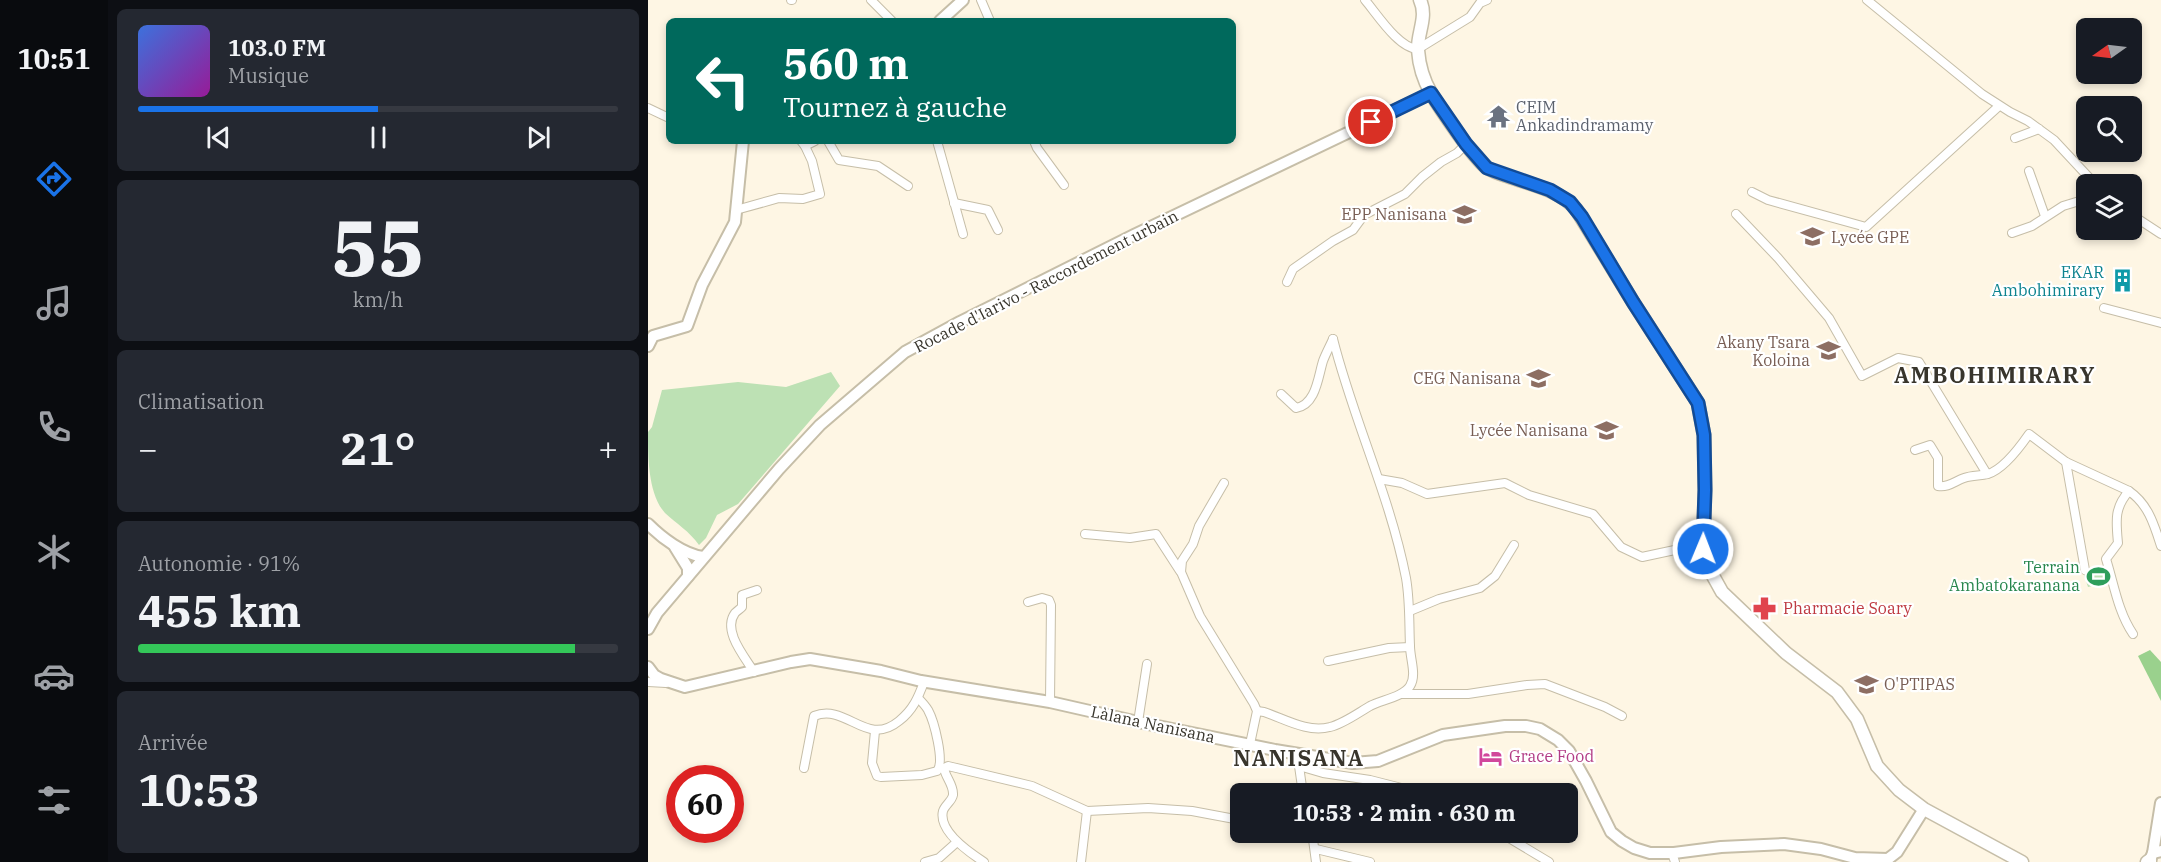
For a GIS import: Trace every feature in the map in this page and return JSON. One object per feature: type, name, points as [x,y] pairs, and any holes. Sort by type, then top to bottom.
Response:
[{"type":"main road","points":[[1420,0],[1423,6],[1423,22],[1418,49],[1424,77],[1431,93],[1466,144],[1487,168],[1550,190],[1570,202],[1582,217],[1698,403],[1704,435],[1703,549],[1712,574],[1722,592],[1786,653],[1837,692],[1857,719],[1878,766],[1899,790],[1924,809],[2022,862]]},
{"type":"street","points":[[871,0],[889,18]]},
{"type":"street","points":[[943,18],[963,0]]},
{"type":"street","points":[[981,0],[989,18]]},
{"type":"street","points":[[1365,0],[1403,44],[1411,49],[1418,49],[1470,17],[1480,3],[1487,0]]},
{"type":"street","points":[[1867,0],[1999,106],[2054,140],[2086,174]]},
{"type":"street","name":"Rocade d'Iarivo - Raccordement urbain","points":[[648,629],[651,619],[779,469],[820,425],[905,352],[1134,235],[1431,93]]},
{"type":"street","points":[[1752,192],[1768,200],[1866,227],[1999,106]]},
{"type":"street","points":[[648,108],[666,117]]},
{"type":"street","points":[[2015,138],[2039,129]]},
{"type":"street","points":[[648,346],[653,336],[687,326],[702,285],[735,222],[742,144]]},
{"type":"street","points":[[736,210],[779,198],[803,200],[820,194],[812,160],[804,144]]},
{"type":"street","points":[[830,144],[839,160],[878,165],[908,186]]},
{"type":"street","points":[[938,144],[963,234]]},
{"type":"street","points":[[1035,144],[1064,185]]},
{"type":"street","points":[[1287,282],[1293,269],[1353,230],[1364,215],[1405,194],[1422,177],[1457,153],[1466,144]]},
{"type":"street","points":[[2029,171],[2045,216]]},
{"type":"street","points":[[2013,233],[2032,226],[2063,206],[2076,202]]},
{"type":"street","points":[[954,203],[988,210],[998,230]]},
{"type":"street","points":[[1736,214],[1778,258],[1829,318],[1862,376],[1898,358],[1919,362],[1987,474]]},
{"type":"street","points":[[2142,222],[2161,234]]},
{"type":"street","points":[[2104,308],[2161,323]]},
{"type":"street","points":[[1281,394],[1296,408],[1302,407],[1311,398],[1323,359],[1333,339],[1342,377],[1379,479],[1399,548],[1410,611],[1413,675],[1410,686],[1402,694]]},
{"type":"street","points":[[1915,450],[1930,445],[1938,458],[1938,486],[1944,487],[1967,477],[1987,474],[2004,463],[2029,434],[2066,462],[2129,491],[2145,505],[2161,546]]},
{"type":"street","points":[[2066,462],[2085,570]]},
{"type":"street","points":[[1379,479],[1402,483],[1427,494],[1505,483],[1529,495],[1593,514],[1621,547],[1642,557],[1684,548],[1703,549]]},
{"type":"street","points":[[1181,572],[1182,561],[1224,483]]},
{"type":"street","points":[[2129,491],[2120,501],[2116,518],[2118,543],[2106,559],[2122,614],[2133,634]]},
{"type":"street","points":[[648,524],[658,535],[695,556],[703,557]]},
{"type":"street","points":[[1085,534],[1130,538],[1156,534],[1181,572],[1200,616],[1250,695],[1257,711],[1250,744]]},
{"type":"street","points":[[671,542],[684,558],[688,576]]},
{"type":"street","points":[[1410,611],[1439,599],[1480,588],[1495,576],[1514,545]]},
{"type":"street","points":[[754,672],[735,641],[730,623],[735,611],[742,607],[742,595],[757,590]]},
{"type":"street","points":[[1028,602],[1042,598],[1049,600],[1051,605],[1050,702]]},
{"type":"street","points":[[1328,661],[1389,648],[1410,647]]},
{"type":"street","name":"Làlana Nanisana","points":[[650,674],[671,684],[685,687],[810,659],[881,671],[924,682],[1050,702],[1137,722],[1353,763],[1378,761],[1443,735],[1504,726],[1526,726],[1540,729],[1558,740],[1569,751],[1611,832],[1634,848],[1673,857],[1784,844],[1821,849],[1855,858],[1888,859],[1897,852],[1924,809]]},
{"type":"street","points":[[1137,722],[1147,664]]},
{"type":"street","points":[[804,768],[812,722],[816,714],[843,716],[875,731],[889,729],[914,708],[924,682]]},
{"type":"street","points":[[1257,711],[1313,729],[1331,727],[1383,699],[1402,694],[1468,694],[1545,684],[1622,716]]},
{"type":"street","points":[[875,731],[872,763],[877,776],[922,775],[937,771],[940,762],[932,719],[927,708],[918,698]]},
{"type":"street","points":[[1293,753],[1299,766],[1301,783]]},
{"type":"street","points":[[984,862],[957,842],[947,829],[943,811],[953,796],[950,782],[944,771],[944,768],[948,766],[1032,786],[1087,811],[1148,808],[1192,811],[1230,818]]},
{"type":"street","points":[[1299,766],[1323,773],[1382,783]]},
{"type":"street","points":[[2151,859],[2161,803]]},
{"type":"street","points":[[1081,862],[1087,811]]},
{"type":"street","points":[[925,862],[939,858],[957,842]]},
{"type":"street","points":[[1315,843],[1316,862]]},
{"type":"street","points":[[1517,843],[1549,862]]},
{"type":"street","points":[[1316,849],[1370,862]]},
{"type":"green space","points":[[831,372],[840,386],[738,504],[717,515],[706,538],[699,545],[665,513],[659,505],[652,486],[648,453],[648,432],[652,427],[662,390],[738,382],[786,387]]},
{"type":"green space","name":"Terrain Ambatokaranana","points":[[2108,564],[2113,581],[2088,587],[2083,572]]},
{"type":"green space","points":[[2150,650],[2161,662],[2161,701],[2138,656]]},
{"type":"place","name":"CEIM Ankadindramamy","points":[[1498,116]]},
{"type":"place","name":"EPP Nanisana","points":[[1465,214]]},
{"type":"place","name":"Lycée GPE","points":[[1813,237]]},
{"type":"place","name":"EKAR Ambohimirary","points":[[2122,281]]},
{"type":"place","name":"Akany Tsara Koloina","points":[[1828,351]]},
{"type":"place","name":"CEG Nanisana","points":[[1539,378]]},
{"type":"place","name":"Lycée Nanisana","points":[[1606,430]]},
{"type":"place","name":"Terrain Ambatokaranana","points":[[2098,576]]},
{"type":"place","name":"Pharmacie Soary","points":[[1765,608]]},
{"type":"place","name":"O'PTIPAS","points":[[1866,684]]},
{"type":"place","name":"Grace Food","points":[[1491,756]]},
{"type":"district","name":"AMBOHIMIRARY","points":[[1995,374]]},
{"type":"district","name":"NANISANA","points":[[1299,757]]},
{"type":"route","points":[[1371,122],[1431,93],[1466,144],[1487,168],[1550,190],[1570,202],[1582,217],[1698,403],[1704,435],[1703,549]]}]
